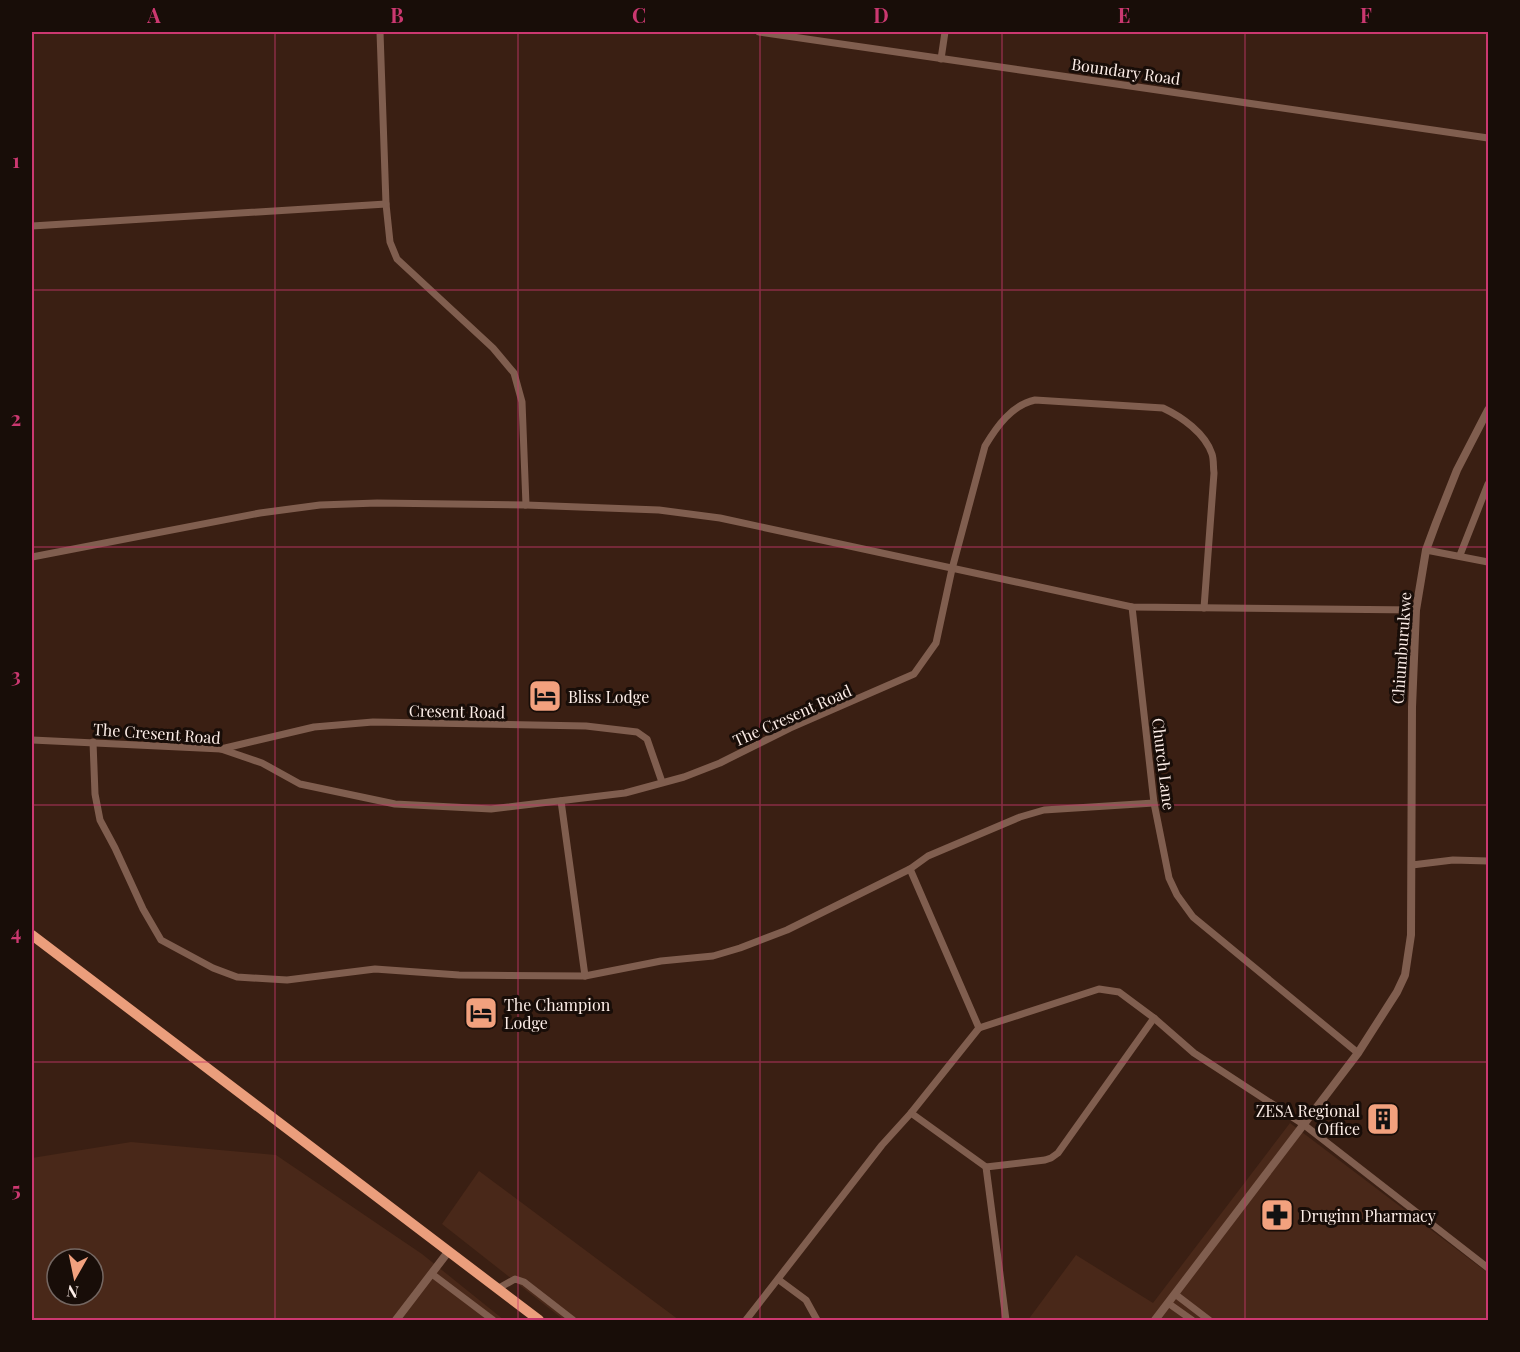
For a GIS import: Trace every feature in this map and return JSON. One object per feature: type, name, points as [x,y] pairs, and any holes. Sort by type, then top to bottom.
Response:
[{"type":"highway","points":[[32,935],[539,1320]]},
{"type":"street","points":[[380,32],[386,204],[390,242],[397,259],[493,348],[514,373],[522,402],[526,505]]},
{"type":"street","name":"Boundary Road","points":[[759,32],[1488,138]]},
{"type":"street","points":[[941,59],[945,32]]},
{"type":"street","points":[[32,226],[386,204]]},
{"type":"street","name":"The Cresent Road","points":[[32,740],[221,749],[262,763],[300,784],[395,804],[490,809],[626,793],[684,777],[720,763],[790,728],[914,674],[936,643],[952,568],[986,446],[994,431],[1011,412],[1024,402],[1035,400],[1163,408],[1173,413],[1204,439],[1212,455],[1214,473],[1204,608]]},
{"type":"street","name":"Chiumburukwe","points":[[1155,1320],[1358,1053],[1397,992],[1405,975],[1411,935],[1412,707],[1416,610],[1426,550],[1457,470],[1488,410]]},
{"type":"street","points":[[1460,555],[1488,484]]},
{"type":"street","points":[[32,557],[260,513],[320,505],[377,503],[526,505],[659,510],[720,518],[1132,607],[1416,610]]},
{"type":"street","points":[[1426,550],[1488,562]]},
{"type":"street","name":"Church Lane","points":[[1132,607],[1154,803],[1169,878],[1177,895],[1193,917],[1358,1053]]},
{"type":"street","name":"Cresent Road","points":[[221,749],[314,727],[373,722],[586,726],[637,732],[647,739],[662,782]]},
{"type":"street","points":[[93,742],[95,794],[100,820],[143,909],[161,940],[213,968],[237,977],[287,980],[375,969],[459,975],[585,976],[661,961],[713,956],[787,930],[910,869],[928,856],[1020,816],[1044,810],[1154,803]]},
{"type":"street","points":[[561,801],[585,976]]},
{"type":"street","points":[[1412,865],[1453,860],[1488,861]]},
{"type":"street","points":[[910,869],[979,1028]]},
{"type":"street","points":[[746,1320],[882,1144],[911,1113],[979,1028],[1099,989],[1119,992],[1154,1018],[1194,1053],[1303,1124],[1488,1268]]},
{"type":"street","points":[[911,1113],[986,1167],[1051,1158],[1058,1153],[1154,1018]]},
{"type":"street","points":[[986,1167],[1006,1320]]},
{"type":"street","points":[[396,1320],[448,1252]]},
{"type":"street","points":[[432,1274],[493,1320]]},
{"type":"street","points":[[497,1289],[515,1279],[524,1282],[573,1320]]},
{"type":"street","points":[[779,1280],[806,1300],[817,1320]]},
{"type":"street","points":[[1175,1294],[1209,1320]]},
{"type":"street","points":[[1168,1303],[1192,1320]]},
{"type":"shaded area","points":[[1290,1123],[1488,1273],[1488,1320],[1028,1320],[1076,1255],[1153,1303]]},
{"type":"shaded area","points":[[131,1142],[276,1155],[422,1254],[504,1320],[32,1320],[32,1158]]},
{"type":"shaded area","points":[[479,1171],[679,1320],[564,1320],[442,1224]]},
{"type":"place","name":"Bliss Lodge","points":[[545,696]]},
{"type":"place","name":"The Champion Lodge","points":[[481,1013]]},
{"type":"place","name":"ZESA Regional Office","points":[[1383,1119]]},
{"type":"place","name":"Druginn Pharmacy","points":[[1277,1215]]}]
